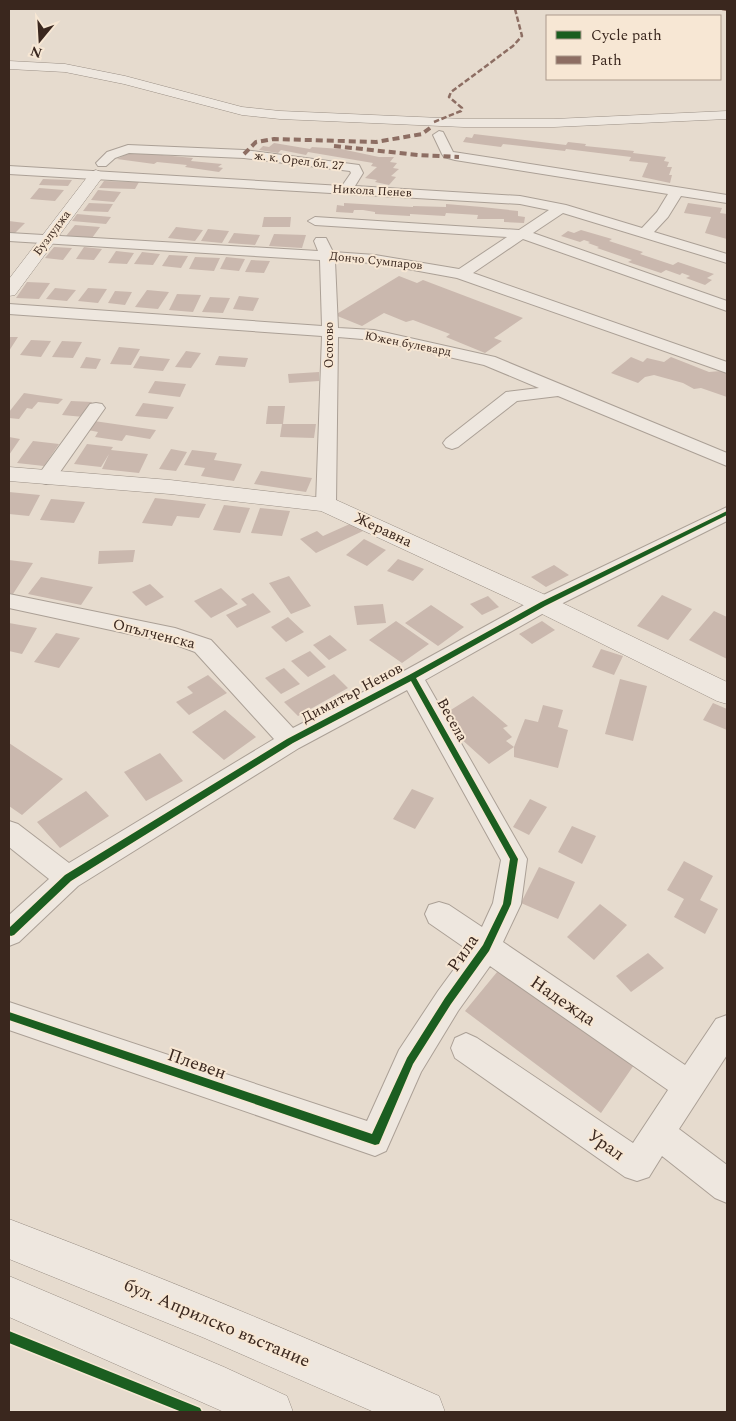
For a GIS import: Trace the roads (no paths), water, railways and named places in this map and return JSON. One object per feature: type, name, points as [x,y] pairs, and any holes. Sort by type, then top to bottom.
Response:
[{"type":"street","points":[[9,65],[65,68],[125,80],[242,111],[280,115],[470,123],[554,123],[727,115]]},
{"type":"street","points":[[396,120],[422,124],[432,129],[448,154],[459,157],[727,199]]},
{"type":"street","points":[[441,141],[443,128],[470,123]]},
{"type":"street","points":[[441,141],[572,162]]},
{"type":"street","name":"ж. к. Орел бл. 27","points":[[99,169],[111,155],[128,148],[244,154],[354,168],[357,173],[346,190]]},
{"type":"street","points":[[9,164],[99,169]]},
{"type":"street","points":[[622,168],[629,173],[626,184]]},
{"type":"street","name":"Никола Пенев","points":[[9,170],[99,169],[194,181],[520,200],[561,208],[727,258]]},
{"type":"street","name":"Бузлуджа","points":[[9,291],[99,169]]},
{"type":"street","name":"Осогово","points":[[318,188],[315,220],[327,256],[330,332],[326,504]]},
{"type":"street","points":[[644,234],[664,214],[676,192]]},
{"type":"street","points":[[461,274],[561,208]]},
{"type":"street","points":[[315,220],[522,234],[727,306]]},
{"type":"street","name":"Дончо Сумпаров","points":[[9,237],[375,259],[423,266],[461,274],[727,368]]},
{"type":"street","name":"Южен булевард","points":[[9,309],[374,335],[489,361],[727,460]]},
{"type":"street","points":[[452,443],[512,396],[561,391]]},
{"type":"street","points":[[46,478],[96,408]]},
{"type":"street","name":"Жеравна","points":[[9,474],[170,486],[326,504],[543,604],[727,694]]},
{"type":"street","name":"Димитър Ненов","points":[[10,932],[68,878],[290,741],[412,677],[543,604],[727,513]]},
{"type":"street","name":"Опълченска","points":[[9,601],[175,636],[203,646],[290,741]]},
{"type":"street","name":"Весела","points":[[412,677],[468,776]]},
{"type":"street","name":"Рила","points":[[375,1140],[410,1062],[448,1001],[486,948],[507,904],[514,859],[468,776]]},
{"type":"street","points":[[9,832],[68,878]]},
{"type":"street","name":"Надежда","points":[[439,914],[689,1086]]},
{"type":"street","name":"Плевен","points":[[9,1016],[375,1140]]},
{"type":"street","name":"Урал","points":[[466,1048],[636,1166],[727,1029]]},
{"type":"street","points":[[658,1133],[727,1186]]},
{"type":"street","name":"бул. Априлско въстание","points":[[9,1239],[136,1289],[367,1386],[423,1412]]},
{"type":"street","points":[[9,1296],[210,1382],[272,1412]]}]
